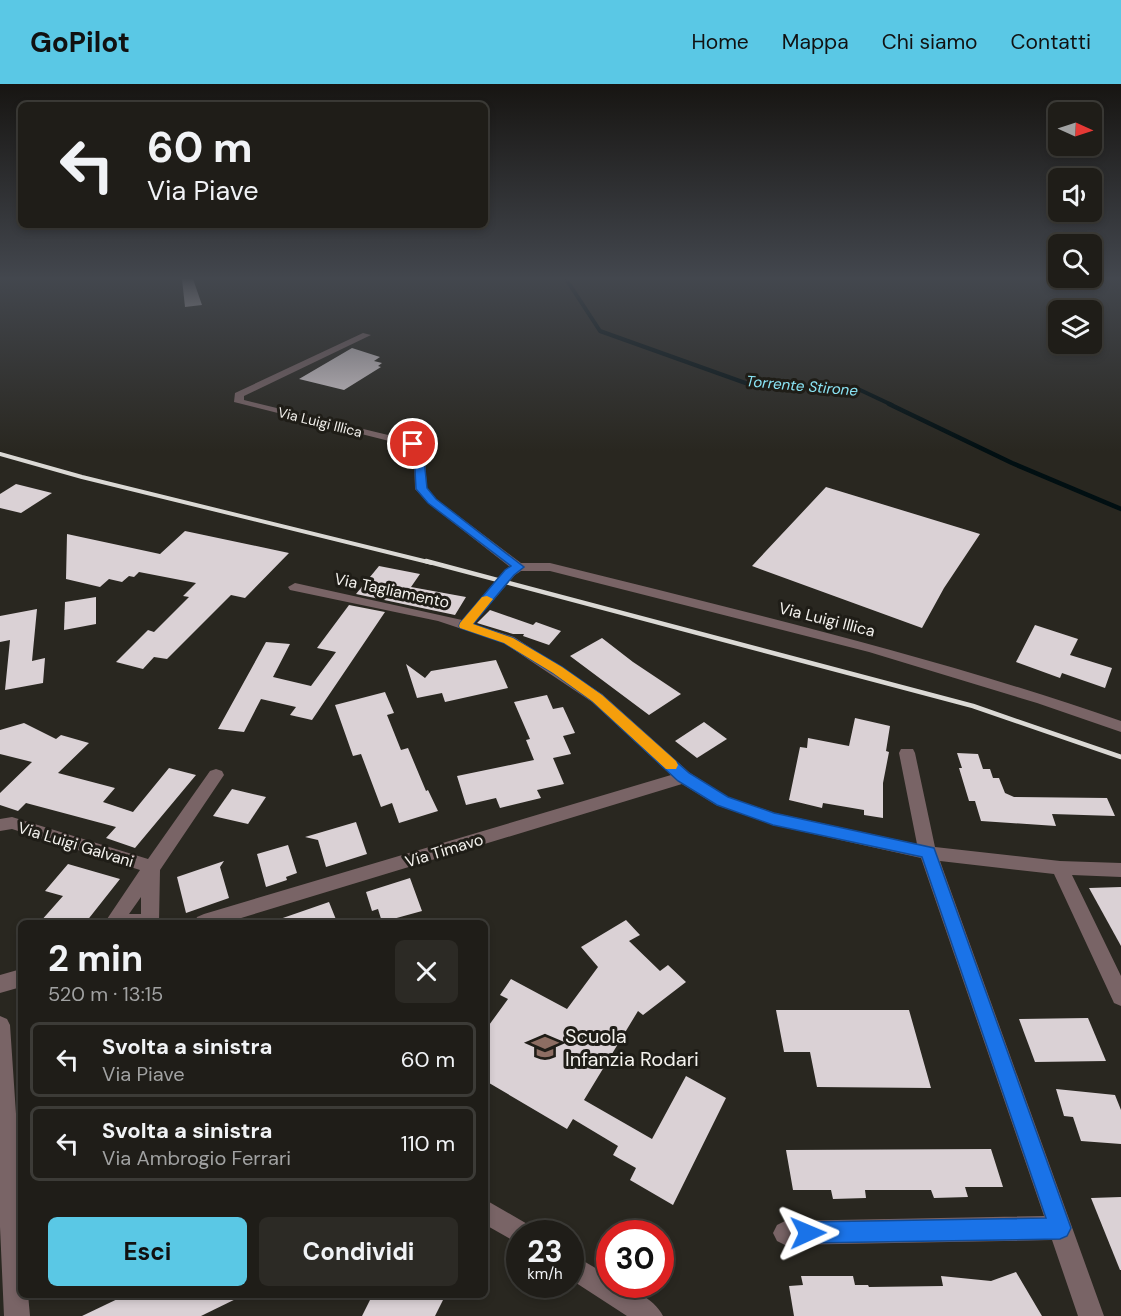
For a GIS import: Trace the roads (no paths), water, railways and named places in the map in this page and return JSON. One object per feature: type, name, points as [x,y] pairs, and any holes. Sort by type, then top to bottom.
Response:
[{"type":"street","name":"Via Luigi Illica","points":[[363,336],[238,395],[239,402],[413,444],[418,450],[421,489],[432,501],[518,567],[560,569],[873,649],[1042,699],[1121,727]]},
{"type":"street","points":[[465,626],[510,572],[518,567]]},
{"type":"street","name":"Via Tagliamento","points":[[294,587],[441,618],[509,640],[597,698],[684,777],[722,801],[773,819],[928,852],[1060,868],[1121,870]]},
{"type":"street","points":[[907,753],[928,852],[1091,1316]]},
{"type":"street","points":[[115,920],[216,775]]},
{"type":"street","name":"Via Timavo","points":[[211,920],[684,777]]},
{"type":"street","name":"Via Luigi Galvani","points":[[0,825],[12,823],[151,867]]},
{"type":"street","points":[[148,920],[151,867]]},
{"type":"street","points":[[1060,868],[1121,997]]},
{"type":"street","points":[[0,984],[18,979]]},
{"type":"street","points":[[0,1025],[17,1316]]},
{"type":"street","points":[[488,1212],[506,1224]]},
{"type":"street","points":[[785,1233],[1060,1228]]},
{"type":"street","points":[[584,1273],[650,1316]]},
{"type":"waterway","name":"Torrente Stirone","points":[[615,336],[751,385],[858,389],[892,405]]},
{"type":"waterway","name":"Torrente Stirone","points":[[889,404],[1012,463],[1121,509]]},
{"type":"railway","points":[[0,454],[82,477],[432,563]]},
{"type":"railway","points":[[426,561],[973,706],[1121,757]]},
{"type":"place","name":"Scuola Infanzia Rodari","points":[[545,1047]]}]
